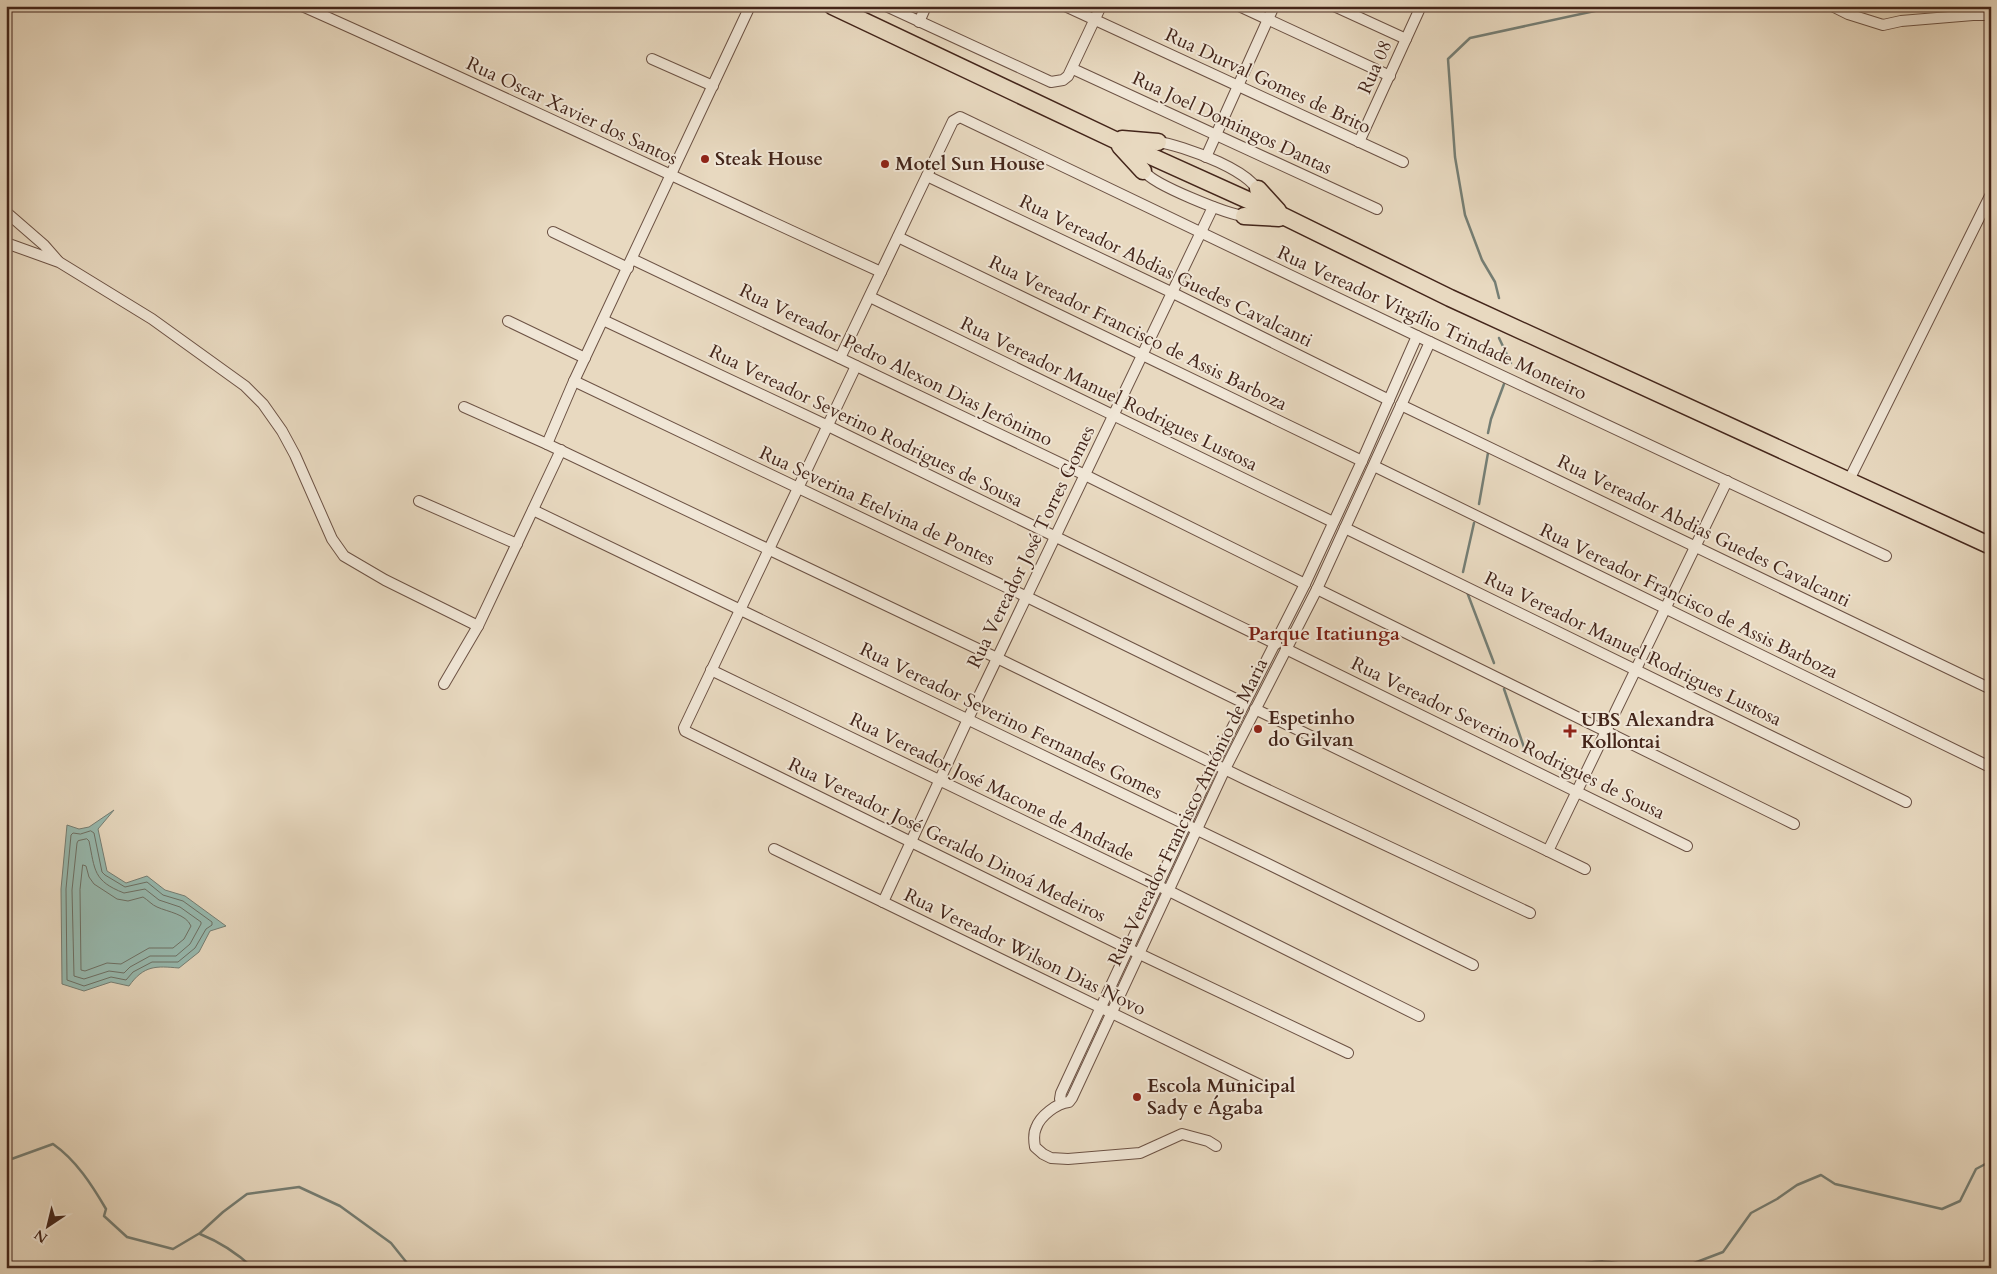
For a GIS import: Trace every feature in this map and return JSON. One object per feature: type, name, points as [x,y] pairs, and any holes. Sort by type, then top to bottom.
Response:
[{"type":"main road","points":[[832,6],[1143,153],[1258,196],[1285,217],[1458,302],[1991,546]]},
{"type":"main road","points":[[1114,139],[1158,142]]},
{"type":"main road","points":[[1114,139],[1143,171]]},
{"type":"main road","points":[[1244,216],[1285,217]]},
{"type":"street","name":"Rua Oscar Xavier dos Santos","points":[[302,6],[408,53],[669,176],[881,272]]},
{"type":"street","points":[[546,444],[669,176],[750,6]]},
{"type":"street","points":[[886,6],[1051,82],[1063,80],[1073,69],[1101,6]]},
{"type":"street","points":[[919,22],[926,6]]},
{"type":"street","name":"Rua Durval Gomes de Brito","points":[[1065,6],[1403,162]]},
{"type":"street","points":[[1239,6],[1390,76]]},
{"type":"street","points":[[1206,157],[1274,6]]},
{"type":"street","points":[[1334,6],[1406,39]]},
{"type":"street","name":"Rua 08","points":[[1359,142],[1421,6]]},
{"type":"street","points":[[1832,6],[1848,14],[1883,25],[1901,21],[1966,15],[1991,15]]},
{"type":"street","points":[[652,59],[713,86]]},
{"type":"street","name":"Rua Joel Domingos Dantas","points":[[1073,69],[1376,209]]},
{"type":"street","name":"Rua Vereador Virgílio Trindade Monteiro","points":[[927,176],[953,121],[960,117],[964,118],[1417,336],[1886,556]]},
{"type":"street","points":[[1158,142],[1188,149],[1206,157],[1248,178],[1258,196],[1254,210],[1244,216],[1230,214],[1213,207],[1159,182],[1143,171],[1141,159],[1146,148],[1158,142]]},
{"type":"street","points":[[840,358],[927,176]]},
{"type":"street","name":"Rua Vereador Abdias Guedes Cavalcanti","points":[[927,176],[1173,292],[1389,400]]},
{"type":"street","points":[[1848,482],[1991,194]]},
{"type":"street","name":"Rua Vereador José Torres Gomes","points":[[883,902],[968,719],[1213,207]]},
{"type":"street","points":[[6,212],[44,245],[59,262]]},
{"type":"street","name":"Rua Vereador Pedro Alexon Dias Jerônimo","points":[[553,232],[630,264],[840,358],[1085,475],[1305,584]]},
{"type":"street","name":"Rua Vereador Francisco de Assis Barboza","points":[[898,237],[1362,461]]},
{"type":"street","points":[[6,243],[59,262],[169,331],[252,393],[263,404],[282,430],[332,539],[344,556],[385,580],[478,626]]},
{"type":"street","name":"Rua Vereador Manuel Rodrigues Lustosa","points":[[870,297],[1333,522]]},
{"type":"street","name":"Rua Vereador Severino Rodrigues de Sousa","points":[[603,320],[1276,644]]},
{"type":"street","points":[[508,321],[585,358]]},
{"type":"street","points":[[1063,1102],[1060,1099],[1061,1093],[1099,1008],[1214,764],[1305,584],[1417,336]]},
{"type":"street","name":"Rua Vereador Francisco António de Maria","points":[[1216,1146],[1208,1141],[1182,1134],[1140,1153],[1068,1159],[1051,1158],[1035,1147],[1034,1136],[1040,1120],[1063,1102],[1069,1102],[1072,1098],[1196,830],[1255,709],[1317,589],[1430,342]]},
{"type":"street","points":[[711,670],[856,366]]},
{"type":"street","name":"Rua Severina Etelvina de Pontes","points":[[574,381],[1027,597],[1244,704]]},
{"type":"street","name":"Rua Vereador Abdias Guedes Cavalcanti","points":[[1401,405],[1991,689]]},
{"type":"street","points":[[464,407],[561,450],[997,658],[1225,770],[1530,913]]},
{"type":"street","points":[[444,684],[478,626],[561,450]]},
{"type":"street","name":"Rua Vereador Francisco de Assis Barboza","points":[[1374,466],[1988,766]]},
{"type":"street","points":[[1548,851],[1727,481]]},
{"type":"street","points":[[419,501],[517,544]]},
{"type":"street","name":"Rua Vereador Severino Fernandes Gomes","points":[[533,510],[1473,964]]},
{"type":"street","name":"Rua Vereador Manuel Rodrigues Lustosa","points":[[1345,528],[1906,802]]},
{"type":"street","points":[[1317,589],[1607,730],[1794,824]]},
{"type":"street","name":"Rua Vereador Severino Rodrigues de Sousa","points":[[1286,649],[1687,846]]},
{"type":"street","name":"Rua Vereador José Geraldo Dinoá Medeiros","points":[[711,670],[684,728],[694,736],[1127,948],[1348,1053]]},
{"type":"street","name":"Rua Vereador José Macone de Andrade","points":[[711,670],[1169,891],[1419,1016]]},
{"type":"street","points":[[1255,709],[1585,869]]},
{"type":"street","name":"Rua Vereador Wilson Dias Novo","points":[[774,849],[1260,1085]]},
{"type":"water","points":[[114,810],[98,829],[107,871],[126,883],[147,876],[165,890],[185,896],[226,926],[210,931],[199,952],[179,968],[151,968],[140,974],[129,986],[111,982],[84,991],[62,984],[61,889],[67,825],[79,829],[89,827]]},
{"type":"waterway","points":[[1499,298],[1495,282],[1482,260],[1465,215],[1455,157],[1448,59],[1470,38],[1618,6]]},
{"type":"waterway","points":[[1499,338],[1511,363]]},
{"type":"waterway","points":[[1488,433],[1504,384]]},
{"type":"waterway","points":[[1479,504],[1488,453]]},
{"type":"waterway","points":[[1463,572],[1474,523]]},
{"type":"waterway","points":[[1467,592],[1494,663]]},
{"type":"waterway","points":[[1504,689],[1526,753]]},
{"type":"waterway","points":[[6,1161],[53,1144],[83,1174],[106,1209],[104,1216],[127,1237],[173,1249],[200,1233],[247,1194],[299,1187],[340,1206],[391,1243],[411,1268]]},
{"type":"waterway","points":[[1681,1268],[1723,1252],[1751,1213],[1777,1199],[1797,1185],[1821,1175],[1835,1184],[1942,1209],[1960,1201],[1976,1169],[1991,1161]]},
{"type":"waterway","points":[[200,1234],[228,1248],[253,1268]]},
{"type":"waterway","points":[[1569,1268],[1595,1262],[1620,1263],[1638,1268]]},
{"type":"place","name":"Steak House","points":[[705,159]]},
{"type":"place","name":"Motel Sun House","points":[[885,164]]},
{"type":"place","name":"Espetinho do Gilvan","points":[[1258,729]]},
{"type":"place","name":"UBS Alexandra Kollontai","points":[[1570,731]]},
{"type":"place","name":"Escola Municipal Sady e Ágaba","points":[[1137,1097]]},
{"type":"district","name":"Parque Itatiunga","points":[[1324,633]]}]
